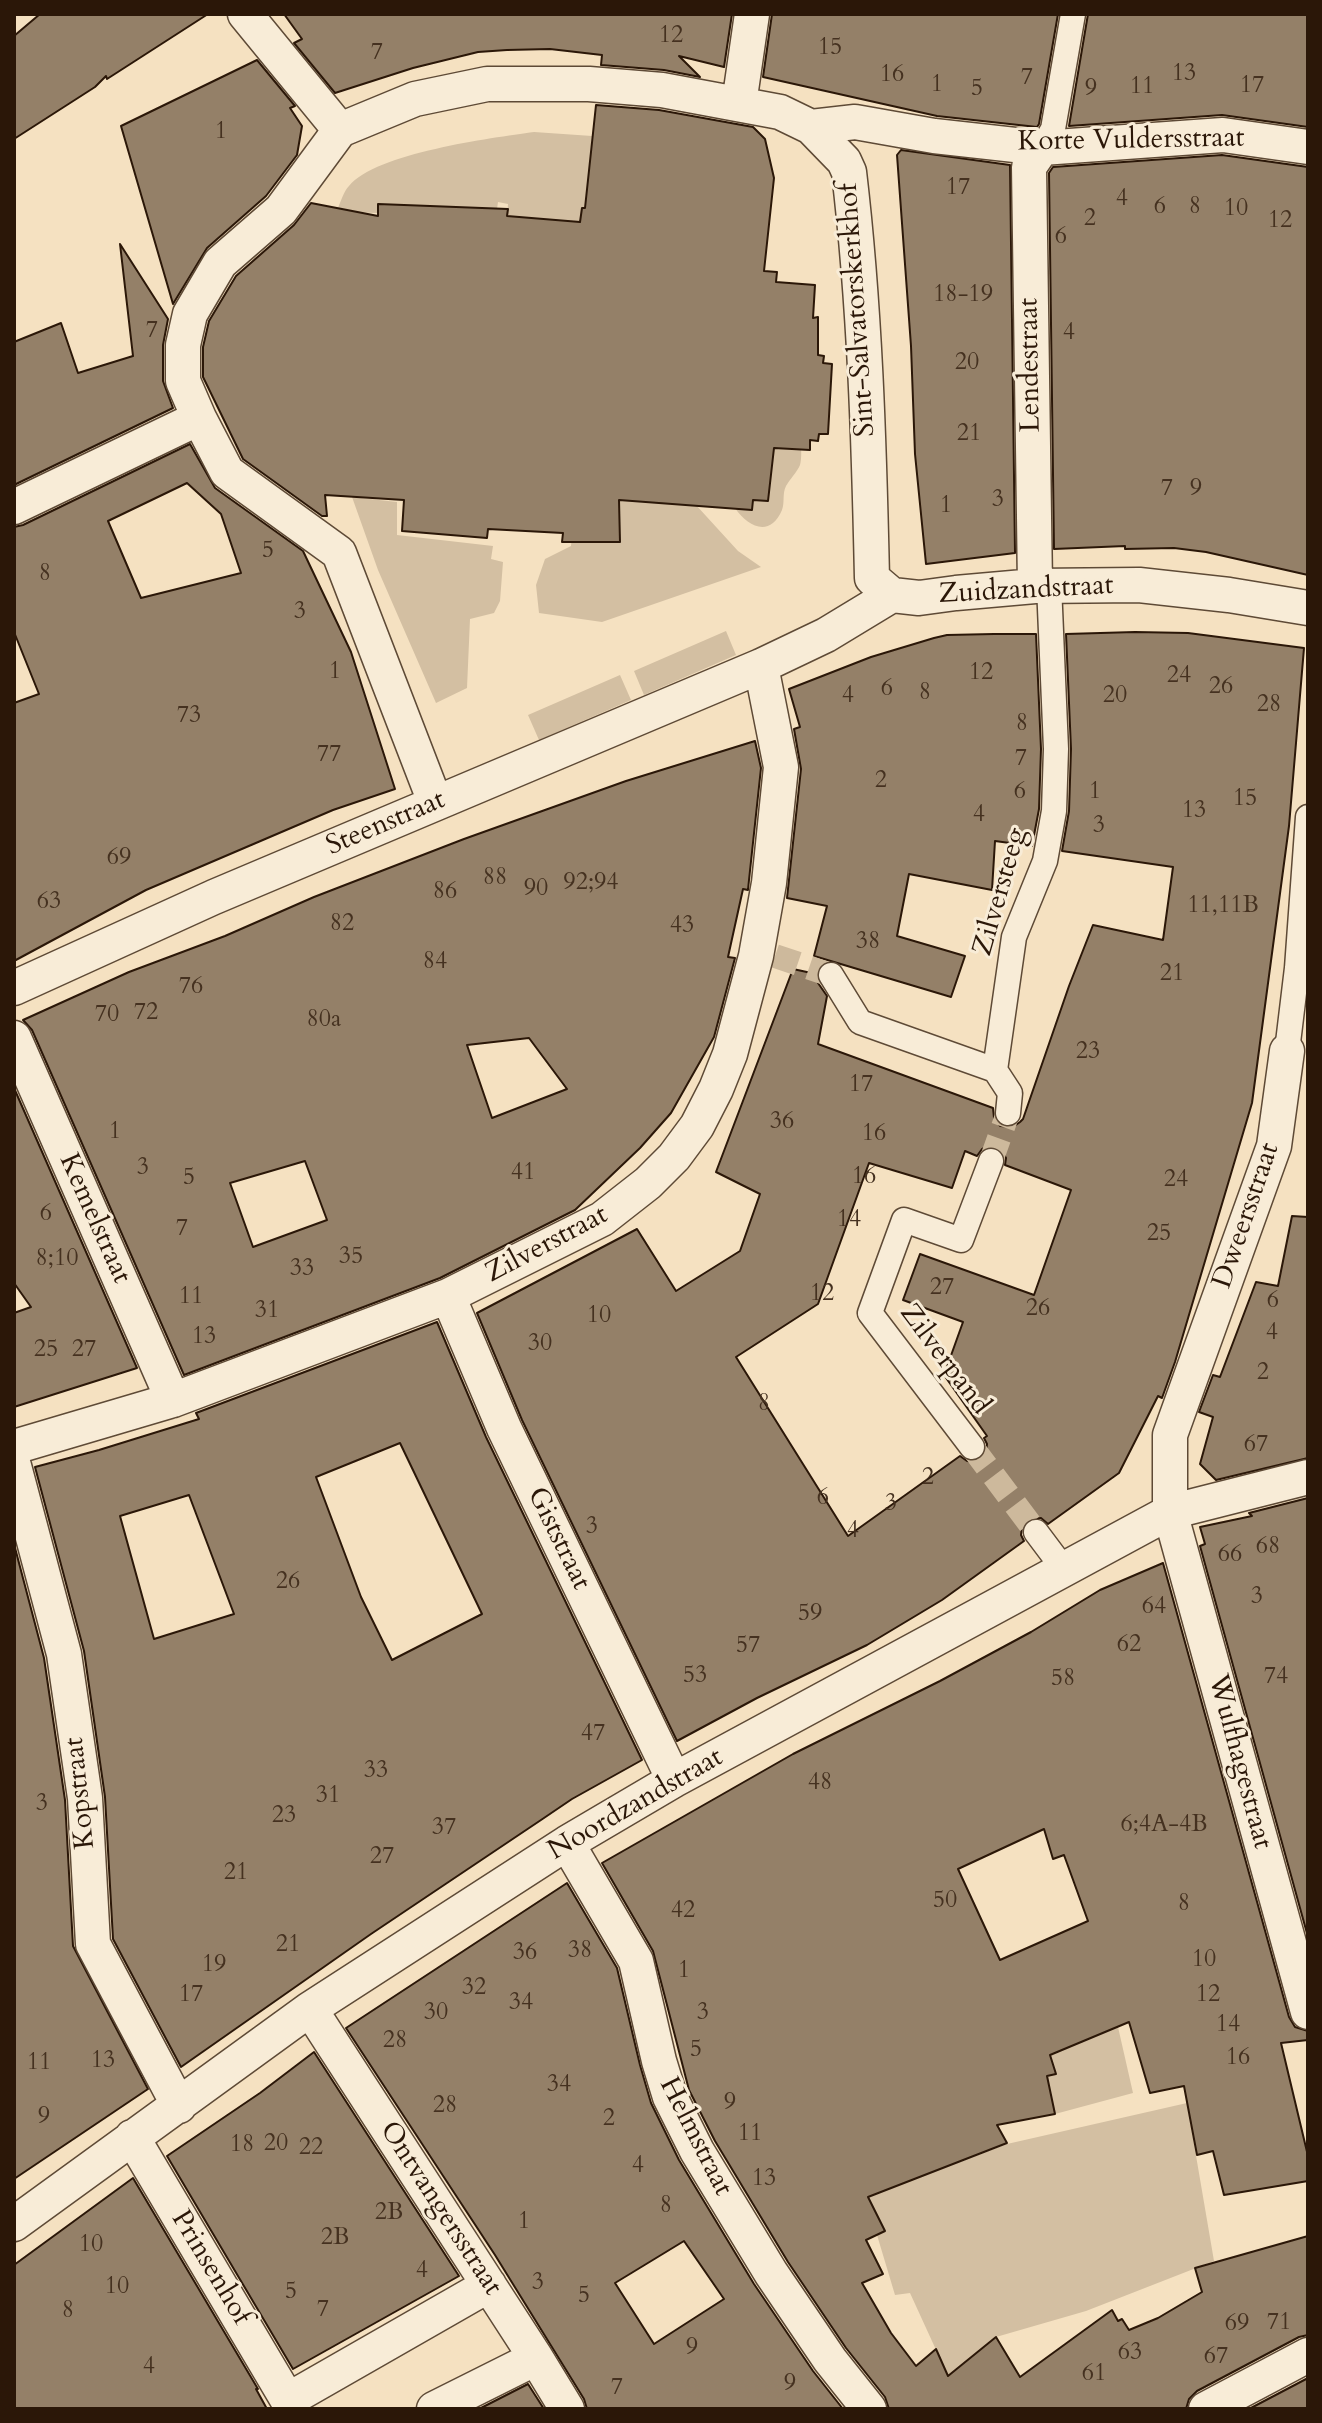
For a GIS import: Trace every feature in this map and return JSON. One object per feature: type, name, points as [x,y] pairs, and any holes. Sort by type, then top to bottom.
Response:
[{"type":"street","points":[[245,14],[340,130],[281,210],[220,263],[190,314],[183,345],[183,381],[227,472],[339,553],[435,802]]},
{"type":"street","points":[[739,104],[752,14]]},
{"type":"street","points":[[1042,148],[1053,129],[1073,14]]},
{"type":"street","name":"Sint-Salvatorskerkhof","points":[[340,130],[415,99],[487,84],[589,84],[662,90],[780,112],[811,127],[844,161],[849,172],[859,257],[867,386],[872,578],[892,595]]},
{"type":"street","name":"Korte Vuldersstraat","points":[[811,127],[855,122],[934,136],[1042,148],[1223,135],[1308,147]]},
{"type":"street","name":"Lendestraat","points":[[1042,148],[1029,167],[1042,586]]},
{"type":"street","points":[[14,507],[199,418]]},
{"type":"street","name":"Zuidzandstraat","points":[[892,595],[919,598],[1042,586],[1139,585],[1308,608]]},
{"type":"street","name":"Zilversteeg","points":[[995,1070],[1014,937],[1045,861],[1054,811],[1056,749],[1052,622],[1042,586]]},
{"type":"street","points":[[761,666],[826,635],[892,595]]},
{"type":"street","name":"Steenstraat","points":[[14,988],[214,897],[761,666]]},
{"type":"street","name":"Zilverstraat","points":[[14,1447],[173,1400],[448,1296],[602,1219],[648,1183],[674,1157],[697,1126],[716,1089],[766,956],[769,883],[781,767],[761,666]]},
{"type":"street","name":"Dweersstraat","points":[[1170,1512],[1170,1435],[1274,1146],[1297,968],[1308,817]]},
{"type":"street","points":[[831,975],[860,1022],[995,1070],[1010,1093],[1008,1113]]},
{"type":"street","name":"Kemelstraat","points":[[14,1038],[173,1400]]},
{"type":"street","name":"Zilverpand","points":[[972,1447],[870,1313],[904,1220],[961,1240],[991,1161]]},
{"type":"street","name":"Giststraat","points":[[448,1296],[504,1428],[674,1780]]},
{"type":"street","name":"Kopstraat","points":[[14,1466],[64,1654],[85,1798],[93,1944],[179,2106]]},
{"type":"street","name":"Noordzandstraat","points":[[14,2224],[310,2009],[567,1843],[674,1780],[1170,1512],[1308,1477]]},
{"type":"street","name":"Wulfhagestraat","points":[[1170,1512],[1308,2012]]},
{"type":"street","points":[[1036,1532],[1063,1568]]},
{"type":"street","name":"Helmstraat","points":[[567,1843],[636,1961],[670,2097],[697,2151],[771,2273],[830,2360],[869,2409]]},
{"type":"street","name":"Ontvangersstraat","points":[[310,2009],[567,2409]]},
{"type":"street","name":"Prinsenhof","points":[[132,2137],[290,2404],[489,2285]]},
{"type":"street","points":[[1206,2409],[1308,2355]]},
{"type":"street","points":[[434,2409],[536,2358]]},
{"type":"shaded area","points":[[534,132],[592,136],[589,167],[598,169],[592,209],[582,208],[580,222],[507,216],[508,204],[498,202],[497,209],[378,205],[378,213],[345,212],[345,209],[338,208],[349,186],[363,174],[383,164],[436,149]]},
{"type":"shaded area","points":[[801,440],[800,465],[786,486],[783,507],[777,519],[765,527],[752,524],[735,508],[752,509],[753,500],[768,500],[757,446]]},
{"type":"shaded area","points":[[619,488],[696,505],[738,551],[761,567],[602,622],[539,613],[536,585],[545,559],[571,546],[572,534],[612,537],[620,542]]},
{"type":"shaded area","points":[[352,497],[397,502],[397,535],[493,546],[491,559],[503,562],[500,601],[494,613],[470,619],[467,688],[436,703],[378,570]]},
{"type":"shaded area","points":[[726,631],[736,655],[644,695],[634,671]]},
{"type":"shaded area","points":[[620,675],[631,700],[539,740],[528,715]]},
{"type":"shaded area","points":[[1118,2027],[1133,2093],[1055,2114],[1047,2076],[1055,2074],[1050,2055]]},
{"type":"shaded area","points":[[1187,2103],[1214,2261],[1086,2311],[996,2337],[948,2376],[910,2293],[895,2295],[877,2235],[885,2231],[875,2210],[841,2207],[1007,2144]]},
{"type":"building","points":[[40,14],[208,14],[107,79],[106,76],[95,87],[14,139],[14,36]]},
{"type":"building","points":[[284,14],[732,14],[724,67],[679,56],[700,77],[664,70],[601,65],[602,55],[550,49],[507,50],[478,52],[413,68],[335,93],[294,43],[302,39]]},
{"type":"building","points":[[772,14],[1058,14],[1039,124],[1037,127],[937,116],[763,77]]},
{"type":"building","points":[[1088,14],[1308,14],[1308,127],[1222,115],[1069,126]]},
{"type":"building","points":[[257,60],[295,106],[290,108],[302,126],[297,155],[266,196],[207,248],[173,304],[121,126]]},
{"type":"building","points":[[596,105],[659,110],[753,127],[765,139],[774,178],[764,271],[777,272],[776,282],[815,285],[813,318],[818,317],[818,355],[824,356],[823,363],[832,364],[828,434],[819,434],[818,441],[810,440],[810,450],[774,448],[768,501],[753,500],[752,510],[619,500],[620,542],[562,542],[563,533],[488,529],[487,538],[402,531],[404,500],[325,495],[327,516],[322,516],[243,459],[203,377],[203,347],[209,321],[236,276],[294,225],[311,203],[378,216],[378,204],[508,209],[507,216],[580,222],[582,208],[585,208]]},
{"type":"building","points":[[901,150],[1010,165],[1015,553],[926,564],[915,454],[911,346],[897,155]]},
{"type":"building","points":[[1222,155],[1308,167],[1308,575],[1174,548],[1125,549],[1125,546],[1054,549],[1049,173],[1053,167]]},
{"type":"building","points":[[120,244],[168,319],[163,345],[163,381],[173,408],[14,485],[14,342],[61,323],[78,373],[133,356]]},
{"type":"building","points":[[190,444],[215,488],[303,551],[351,652],[395,789],[333,810],[146,890],[14,961],[14,703],[39,694],[14,632],[14,527]],"holes":[[[187,483],[221,514],[241,573],[141,598],[108,521]]]},
{"type":"building","points":[[1188,633],[1304,648],[1289,826],[1252,1103],[1175,1362],[1162,1398],[1158,1396],[1119,1473],[1048,1524],[1041,1518],[1028,1520],[1022,1527],[1024,1541],[942,1600],[867,1645],[677,1741],[522,1420],[477,1313],[637,1229],[676,1291],[740,1251],[760,1194],[716,1172],[793,969],[816,974],[827,996],[818,1044],[993,1108],[994,1118],[1000,1126],[1013,1127],[1023,1119],[1093,925],[1163,940],[1173,867],[1062,851],[1069,811],[1071,749],[1066,634]],"holes":[[[989,1146],[1002,1151],[1006,1158],[1005,1165],[1071,1190],[1034,1295],[920,1254],[903,1300],[963,1322],[944,1375],[987,1436],[984,1438],[986,1452],[975,1462],[960,1456],[848,1536],[736,1357],[818,1304],[869,1163],[952,1188],[965,1151],[977,1156]]]},
{"type":"building","points":[[1036,634],[1041,749],[1039,809],[1032,846],[995,841],[992,890],[909,874],[897,936],[965,956],[951,997],[814,956],[827,906],[787,898],[801,769],[794,729],[800,727],[789,689],[871,657],[947,635]]},
{"type":"building","points":[[755,741],[761,768],[748,890],[743,889],[728,957],[735,958],[714,1037],[671,1113],[640,1148],[575,1210],[440,1278],[184,1375],[32,1030],[23,1020],[129,972],[225,936],[314,897],[626,781]],"holes":[[[529,1038],[567,1089],[492,1118],[467,1045]],[[305,1161],[327,1220],[253,1247],[230,1183]]]},
{"type":"building","points":[[14,1088],[137,1368],[14,1407],[14,1313],[31,1307],[14,1283]]},
{"type":"building","points":[[1292,1216],[1308,1217],[1308,1458],[1216,1480],[1200,1464],[1213,1417],[1199,1412],[1213,1375],[1220,1377],[1256,1282],[1278,1286]]},
{"type":"building","points":[[437,1322],[486,1437],[642,1760],[572,1799],[181,2067],[113,1939],[105,1797],[84,1651],[35,1467],[199,1419],[196,1413]],"holes":[[[400,1443],[482,1614],[392,1660],[361,1597],[316,1477]],[[189,1495],[234,1614],[154,1639],[120,1516]]]},
{"type":"building","points":[[1308,1498],[1308,1937],[1200,1546],[1205,1544],[1200,1527],[1252,1516],[1249,1513]]},
{"type":"building","points":[[14,1544],[44,1658],[65,1800],[73,1946],[148,2089],[14,2179]]},
{"type":"building","points":[[1163,1563],[1289,2017],[1295,2027],[1308,2031],[1308,2040],[1281,2043],[1308,2156],[1308,2181],[1224,2195],[1213,2151],[1197,2155],[1184,2086],[1150,2093],[1129,2022],[1050,2055],[1056,2074],[1047,2076],[1055,2114],[997,2125],[1007,2143],[868,2197],[885,2231],[866,2240],[883,2274],[862,2283],[891,2333],[916,2366],[936,2349],[948,2376],[996,2337],[1020,2377],[1112,2310],[1118,2321],[1122,2319],[1129,2330],[1158,2318],[1202,2292],[1195,2268],[1308,2236],[1308,2335],[1197,2391],[1189,2399],[1186,2409],[889,2409],[885,2397],[846,2348],[788,2262],[715,2141],[689,2090],[653,1951],[602,1863],[793,1754],[940,1681],[1100,1590]],"holes":[[[1044,1829],[1053,1859],[1064,1855],[1088,1921],[1000,1960],[958,1869]]]},
{"type":"building","points":[[567,1883],[617,1968],[651,2103],[679,2160],[754,2284],[843,2409],[587,2409],[584,2399],[495,2255],[346,2028]],"holes":[[[684,2241],[724,2299],[654,2344],[615,2283]]]},
{"type":"building","points":[[314,2052],[459,2276],[293,2369],[167,2156]]},
{"type":"building","points":[[133,2178],[267,2409],[14,2409],[14,2265]]},
{"type":"building","points":[[1308,2378],[1308,2409],[1249,2409]]},
{"type":"building","points":[[528,2384],[544,2409],[479,2409]]},
{"type":"tunnel","points":[[775,956],[831,975]]},
{"type":"tunnel","points":[[991,1161],[1008,1113]]},
{"type":"tunnel","points":[[972,1447],[1036,1532]]}]
